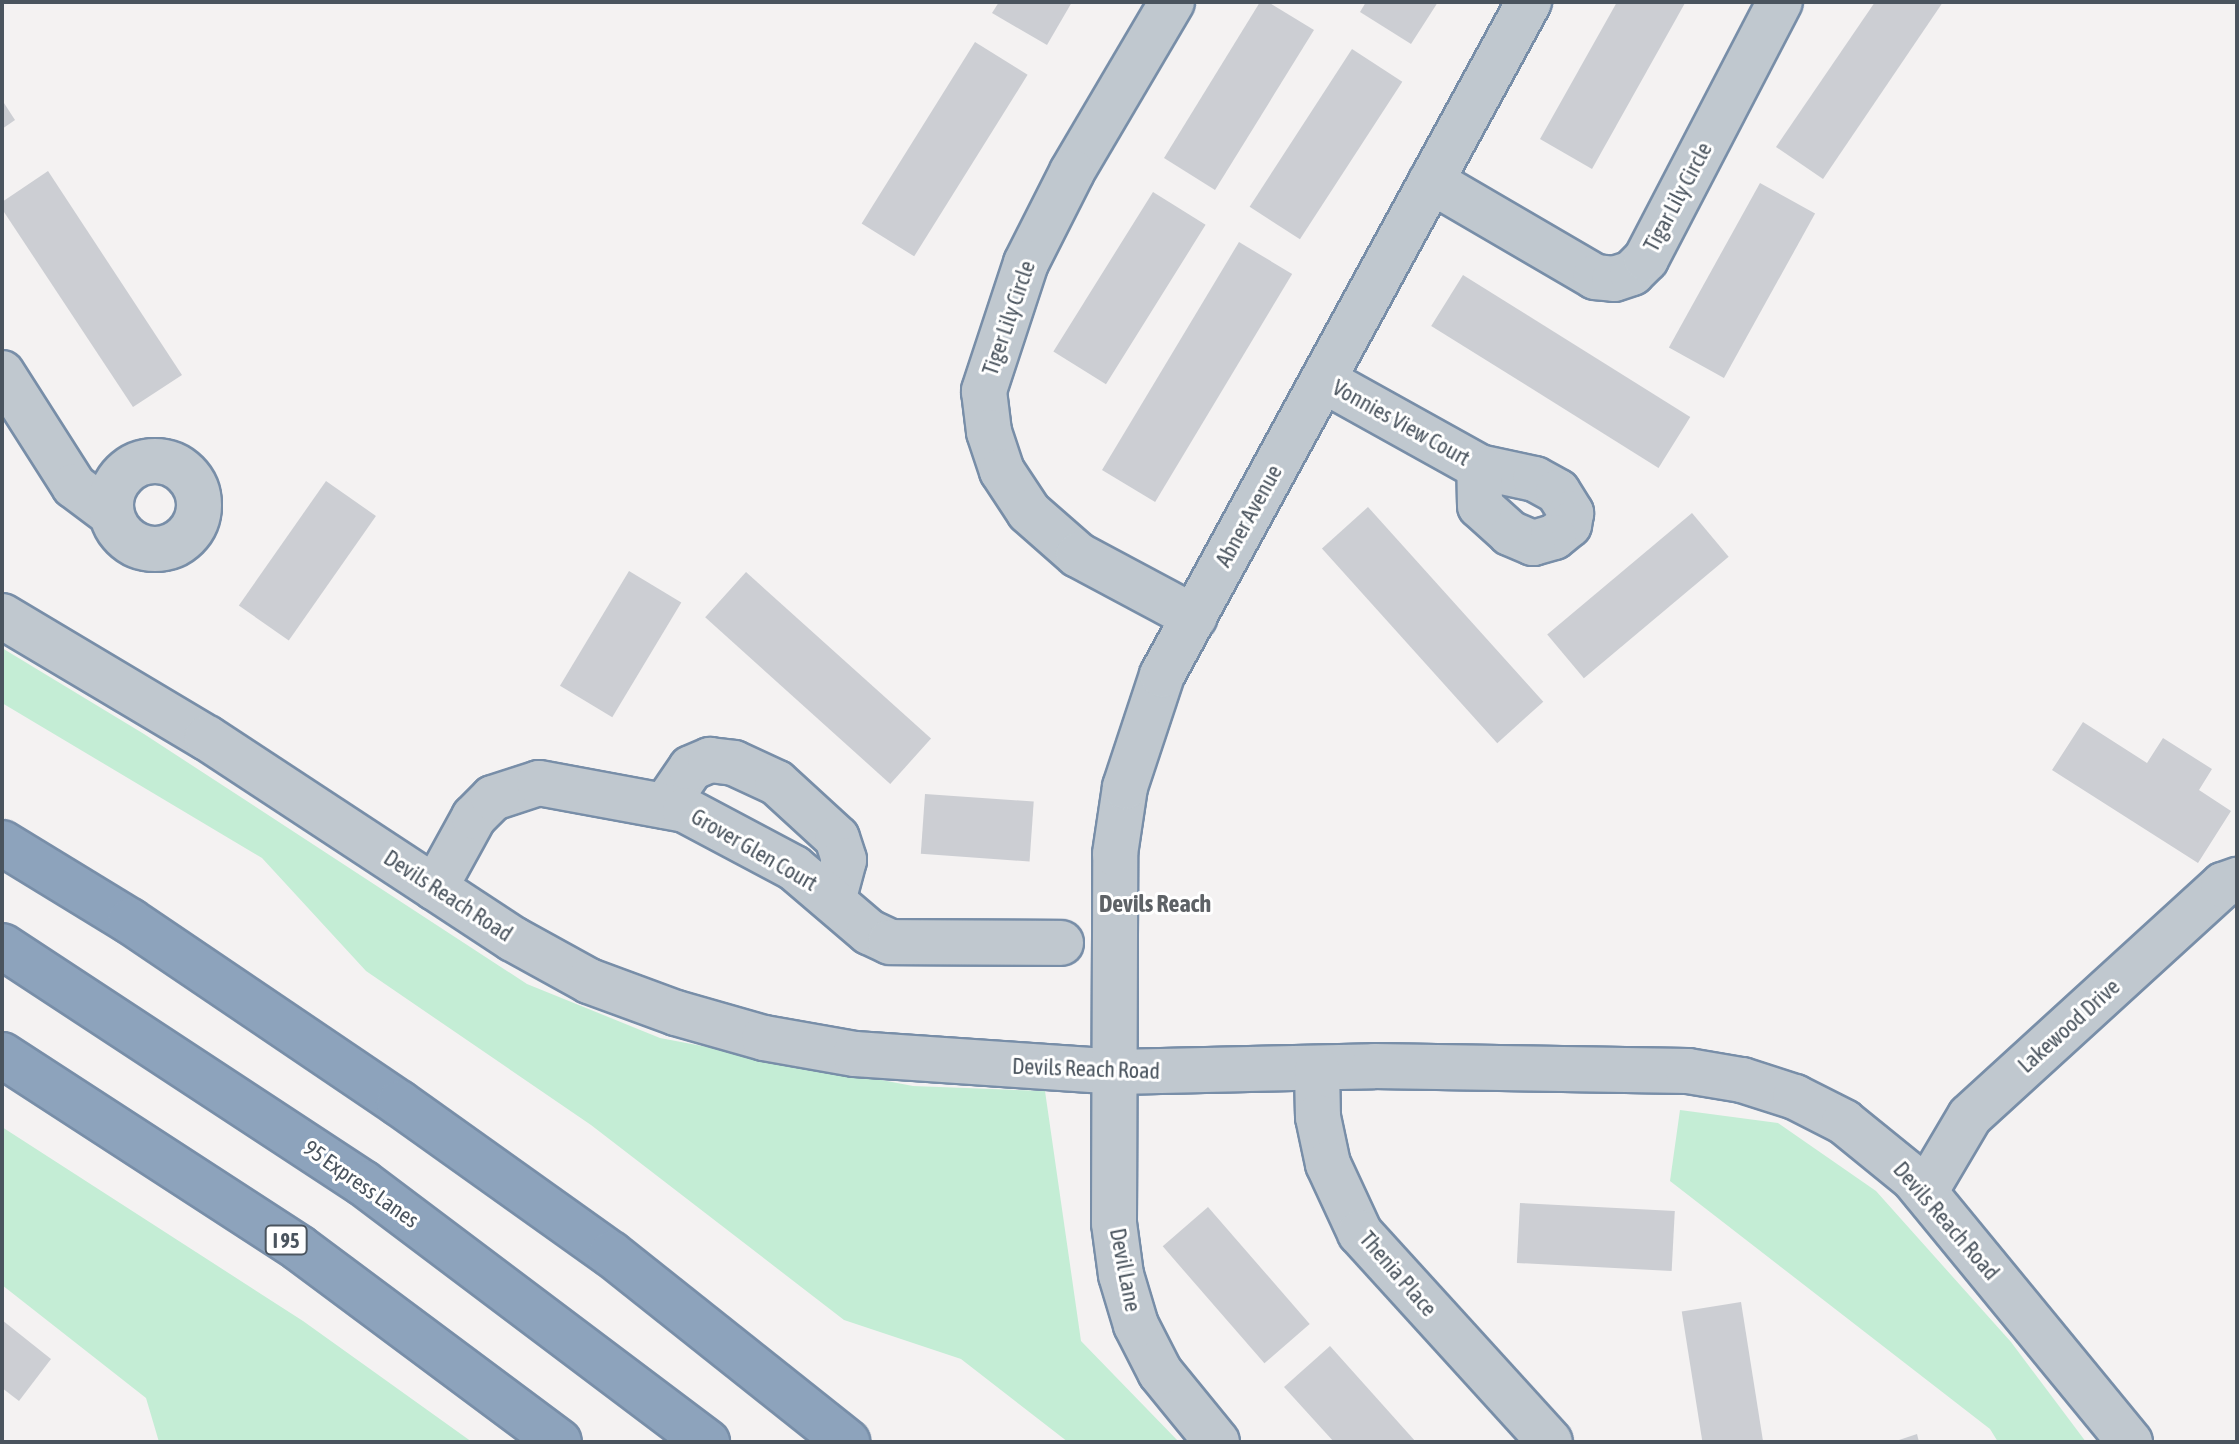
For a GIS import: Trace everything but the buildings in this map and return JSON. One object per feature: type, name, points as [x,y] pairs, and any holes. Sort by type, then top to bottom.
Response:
[{"type":"highway","points":[[2,843],[130,921],[399,1103],[611,1254],[847,1442]]},
{"type":"highway","name":"95 Express Lanes","points":[[2,946],[113,1014],[363,1183],[707,1442]]},
{"type":"highway","name":"I 95","points":[[2,1055],[299,1248],[559,1442]]},
{"type":"street","name":"Tiger Lily Circle","points":[[1172,2],[1072,172],[1026,263],[984,391],[989,432],[1002,471],[1029,512],[1078,555],[1194,617]]},
{"type":"street","name":"Abner Avenue","points":[[1116,1072],[1115,854],[1125,787],[1147,712],[1194,617],[1529,2]]},
{"type":"street","name":"Tigar Lily Circle","points":[[1431,181],[1595,277],[1614,279],[1632,273],[1646,259],[1780,2]]},
{"type":"street","points":[[2,373],[74,486],[91,503],[110,513]]},
{"type":"street","name":"Vonnies View Court","points":[[1323,380],[1479,467]]},
{"type":"street","name":"Devils Reach Road","points":[[2,616],[207,738],[435,888],[589,981],[676,1013],[764,1038],[855,1054],[1116,1072],[1499,1068],[1720,1075],[1795,1097],[1844,1122],[1888,1155],[1925,1192],[2130,1442]]},
{"type":"street","points":[[665,806],[691,768],[710,760],[734,763],[777,783],[837,838],[844,860],[834,898]]},
{"type":"street","name":"Grover Glen Court","points":[[435,888],[474,817],[512,789],[539,783],[685,810],[794,868],[834,898],[869,932],[890,942],[1061,943]]},
{"type":"street","name":"Lakewood Drive","points":[[1925,1192],[1970,1116],[2223,885],[2237,880]]},
{"type":"street","name":"Thenia Place","points":[[1317,1070],[1318,1117],[1328,1164],[1360,1233],[1550,1442]]},
{"type":"street","name":"Devil Lane","points":[[1116,1072],[1114,1223],[1121,1275],[1136,1325],[1160,1372],[1217,1442]]},
{"type":"green space","points":[[2,648],[144,734],[527,984],[660,1038],[913,1086],[1045,1091],[1081,1341],[1179,1442],[1068,1442],[961,1359],[844,1320],[591,1125],[366,971],[262,858],[2,703]]},
{"type":"green space","points":[[1680,1110],[1778,1123],[1876,1191],[2011,1342],[2086,1442],[1998,1442],[1990,1429],[1670,1181]]},
{"type":"green space","points":[[2,1127],[303,1321],[472,1442],[159,1442],[146,1398],[2,1285]]},
{"type":"district","name":"Devils Reach","points":[[1155,904]]}]
